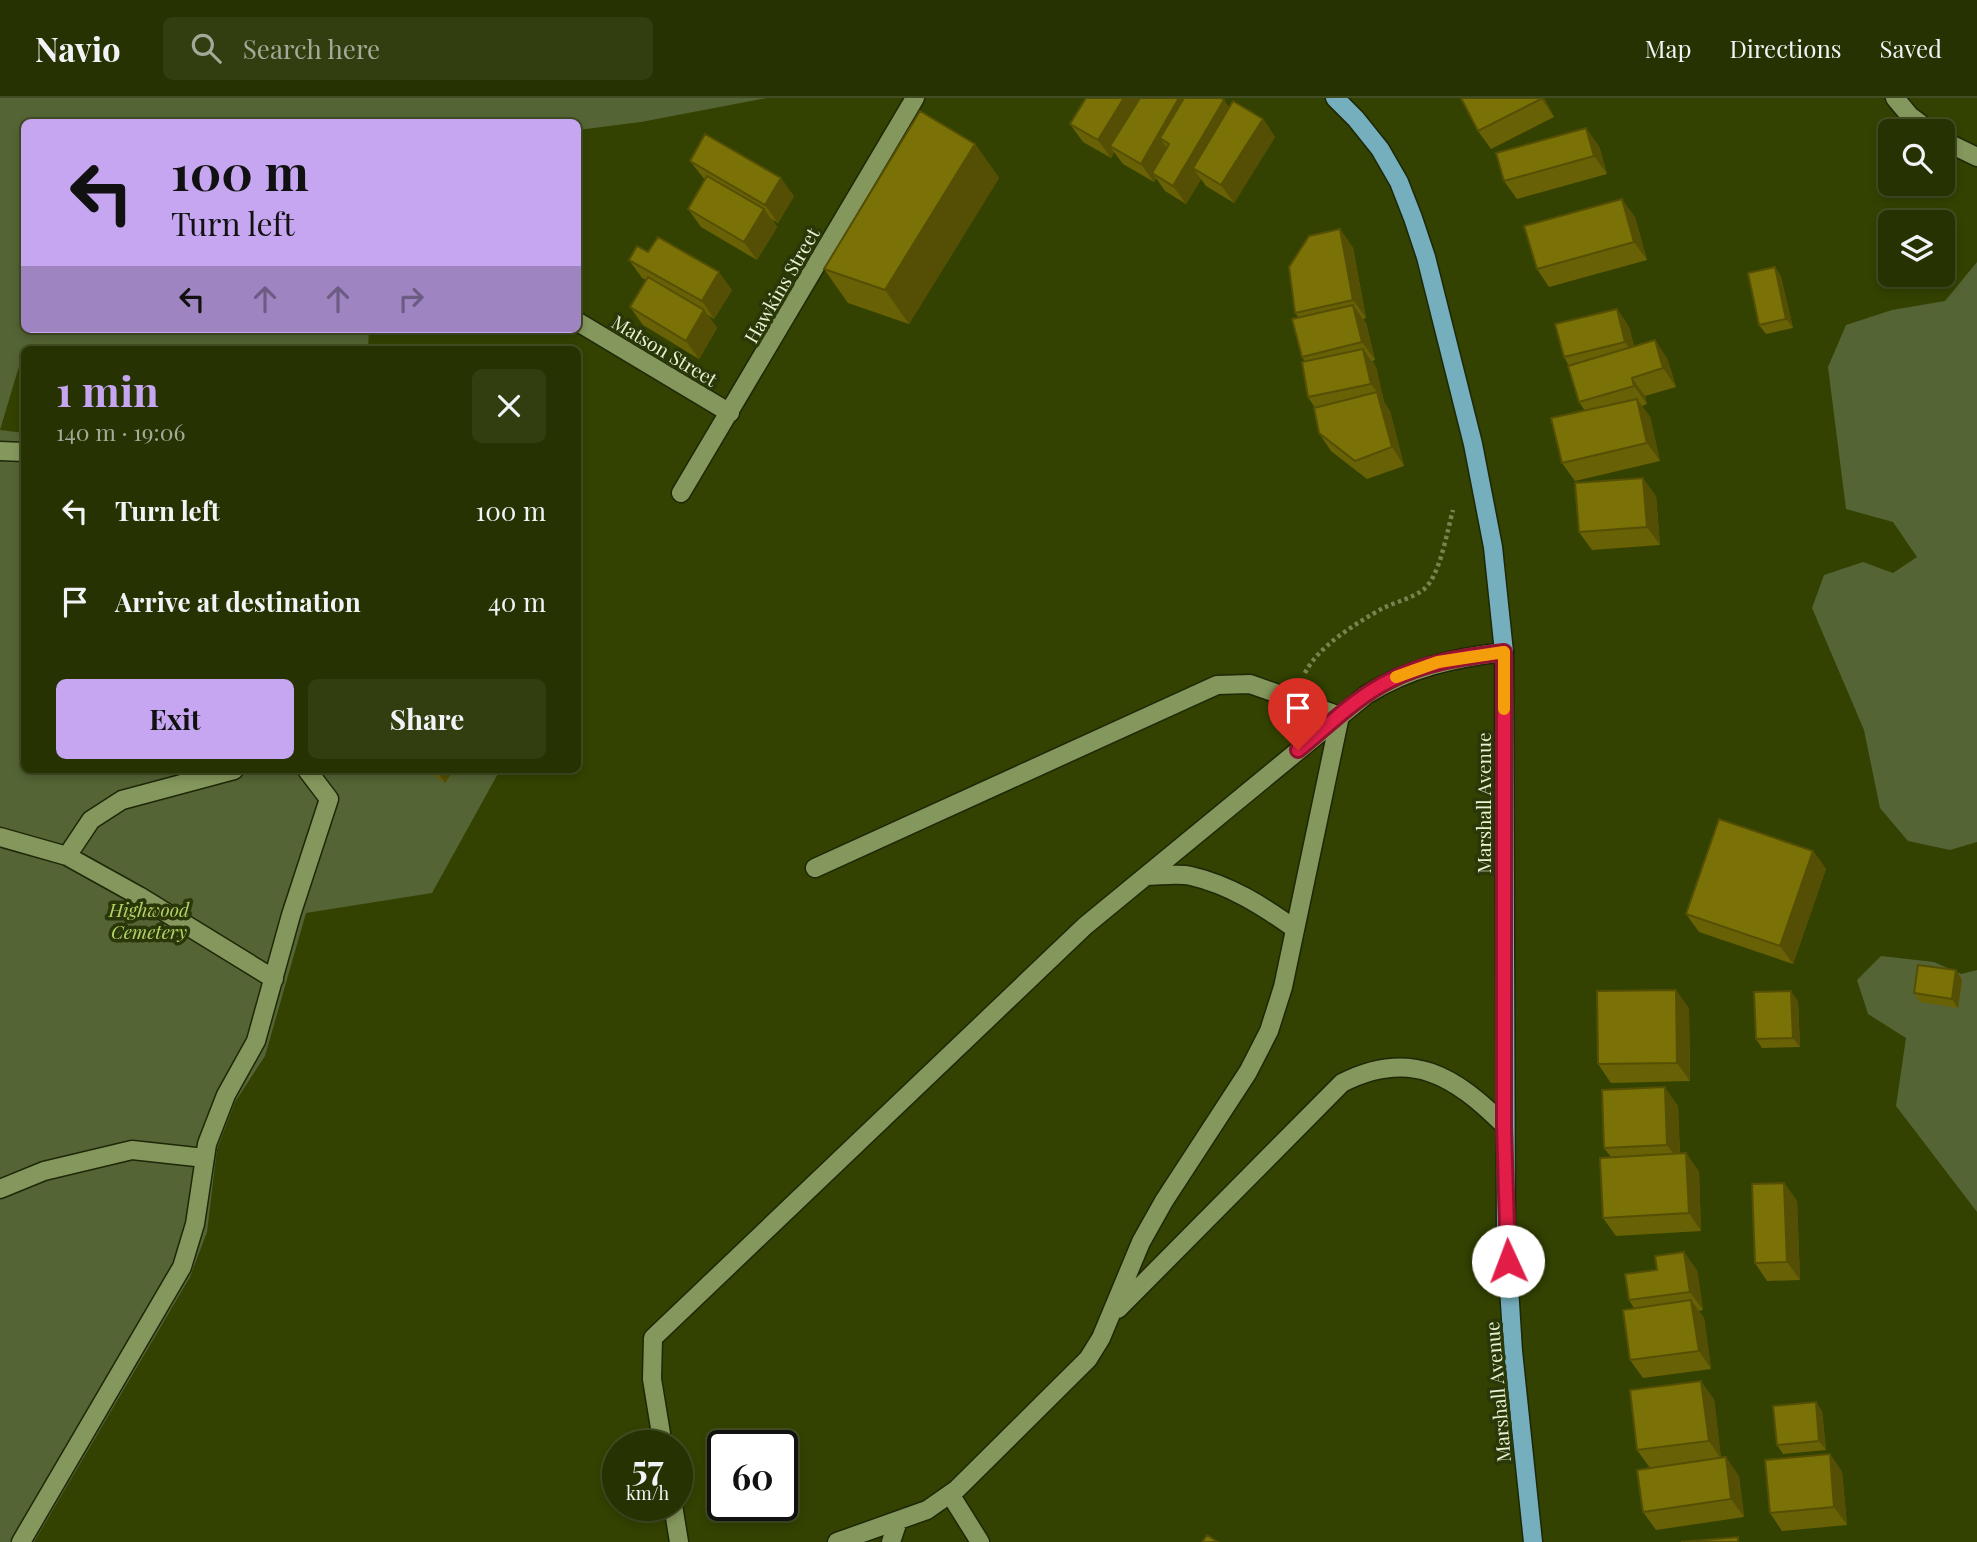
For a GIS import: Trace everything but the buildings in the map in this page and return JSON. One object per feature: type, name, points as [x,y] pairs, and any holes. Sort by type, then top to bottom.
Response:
[{"type":"main road","name":"Marshall Avenue","points":[[1335,98],[1380,149],[1399,182],[1426,257],[1484,497],[1500,596],[1504,652],[1506,1239],[1513,1351],[1533,1542]]},
{"type":"street","name":"Hawkins Street","points":[[681,493],[915,98]]},
{"type":"street","points":[[1895,98],[1913,119]]},
{"type":"street","points":[[1955,146],[1977,157]]},
{"type":"street","name":"Matson Street","points":[[581,324],[730,413]]},
{"type":"street","points":[[0,451],[21,452]]},
{"type":"street","points":[[660,1430],[652,1379],[653,1338],[1085,926],[1340,716],[1387,681],[1464,656],[1504,652]]},
{"type":"street","points":[[815,868],[1217,685],[1250,684],[1340,716]]},
{"type":"street","points":[[837,1542],[927,1510],[950,1494],[1088,1359],[1101,1338],[1141,1242],[1164,1200],[1248,1072],[1269,1031],[1283,987],[1340,716]]},
{"type":"street","points":[[66,856],[91,820],[122,800],[223,773]]},
{"type":"street","points":[[21,1542],[182,1268],[195,1224],[207,1144],[226,1095],[256,1041],[291,915],[330,799],[309,773]]},
{"type":"street","points":[[0,837],[66,856],[139,895],[274,979]]},
{"type":"street","points":[[1146,876],[1189,876],[1227,888],[1261,904],[1295,929]]},
{"type":"street","points":[[1111,1316],[1342,1083],[1363,1072],[1392,1066],[1427,1071],[1452,1082],[1477,1098],[1504,1126]]},
{"type":"street","points":[[0,1189],[44,1171],[132,1150],[205,1158]]},
{"type":"street","points":[[950,1494],[980,1542]]},
{"type":"street","points":[[676,1521],[680,1542]]},
{"type":"street","points":[[891,1542],[898,1521]]},
{"type":"path","points":[[1292,699],[1309,666],[1323,651],[1382,609],[1423,590],[1433,577],[1454,508]]},
{"type":"green space","points":[[0,98],[767,98],[641,122],[581,130],[581,119],[21,119],[21,333],[369,333],[368,346],[21,346],[21,363],[0,430]]},
{"type":"green space","points":[[1977,262],[1977,842],[1950,850],[1908,841],[1880,808],[1864,730],[1812,608],[1824,575],[1863,562],[1893,573],[1917,557],[1893,522],[1846,509],[1828,367],[1846,325],[1892,310],[1945,301]]},
{"type":"green space","name":"Highwood Cemetery","points":[[0,430],[21,433],[21,773],[498,773],[432,893],[306,913],[265,1056],[235,1102],[217,1149],[207,1232],[190,1277],[34,1542],[0,1542]]},
{"type":"green space","points":[[1881,956],[1934,962],[1961,974],[1977,970],[1977,1212],[1896,1106],[1906,1038],[1868,1014],[1857,980]]},
{"type":"slow traffic","points":[[1396,677],[1438,662],[1504,652],[1504,709]]},
{"type":"route","points":[[1298,750],[1387,681],[1438,662],[1504,652],[1504,1126],[1508,1261]]}]
